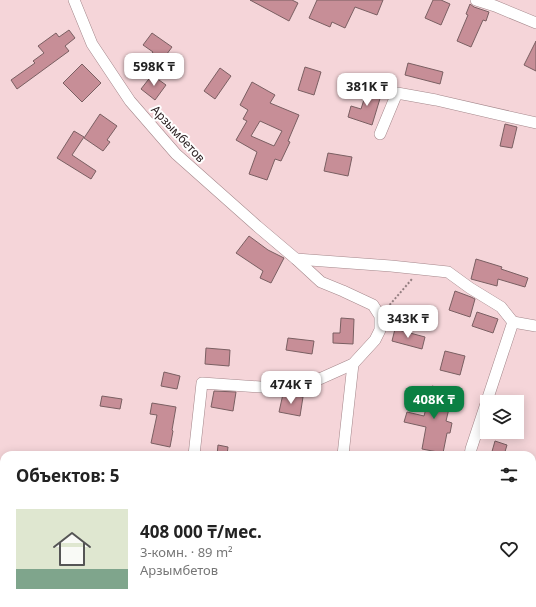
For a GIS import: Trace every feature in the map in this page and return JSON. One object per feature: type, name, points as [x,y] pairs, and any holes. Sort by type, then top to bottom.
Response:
[{"type":"street","name":"Арзымбетов","points":[[74,0],[92,44],[130,101],[176,154],[321,282],[373,305],[380,316]]},
{"type":"street","points":[[476,0],[496,6],[536,23]]},
{"type":"street","points":[[380,134],[397,93],[436,100],[536,123]]},
{"type":"street","points":[[296,259],[448,272],[470,288],[501,307],[513,322],[536,326]]},
{"type":"street","points":[[194,451],[202,383],[275,388],[306,385],[353,364],[375,340],[380,330],[380,316]]},
{"type":"street","points":[[471,451],[513,322]]},
{"type":"street","points":[[342,451],[353,364]]},
{"type":"path","points":[[380,316],[420,270]]},
{"type":"building","points":[[250,0],[292,0],[298,3],[289,21]]},
{"type":"building","points":[[317,0],[383,0],[377,15],[355,7],[345,28],[332,22],[330,27],[309,18]]},
{"type":"building","points":[[433,0],[441,0],[450,4],[441,25],[425,18]]},
{"type":"building","points":[[470,4],[474,7],[489,12],[486,21],[483,20],[471,47],[457,41],[468,15],[466,14]]},
{"type":"building","points":[[69,30],[75,38],[65,46],[69,51],[17,89],[11,80],[35,63],[33,61],[44,53],[38,46],[56,33],[59,37]]},
{"type":"building","points":[[152,33],[172,47],[153,73],[143,65],[153,52],[143,45]]},
{"type":"building","points":[[536,41],[536,71],[524,65]]},
{"type":"building","points":[[408,63],[443,72],[440,84],[405,75]]},
{"type":"building","points":[[82,64],[101,83],[82,102],[63,83]]},
{"type":"building","points":[[305,67],[321,72],[314,95],[298,90]]},
{"type":"building","points":[[220,68],[231,76],[215,99],[204,91]]},
{"type":"building","points":[[152,75],[166,85],[155,100],[141,89]]},
{"type":"building","points":[[252,82],[275,95],[270,103],[299,115],[288,141],[290,142],[281,161],[275,159],[267,180],[249,174],[257,152],[236,140],[247,121],[243,119],[248,110],[240,105]],"holes":[[[260,121],[282,131],[274,146],[251,136]]]},
{"type":"building","points":[[368,87],[382,92],[372,125],[348,117],[351,106],[361,109]]},
{"type":"building","points":[[100,114],[117,126],[107,140],[110,142],[103,151],[84,138]]},
{"type":"building","points":[[505,124],[517,127],[512,148],[500,146]]},
{"type":"building","points":[[74,131],[84,137],[72,155],[96,171],[91,179],[57,158]]},
{"type":"building","points":[[328,153],[352,157],[348,176],[324,171]]},
{"type":"building","points":[[249,236],[268,250],[284,258],[271,283],[260,278],[263,271],[236,253]]},
{"type":"building","points":[[476,259],[502,267],[501,269],[528,278],[525,287],[498,279],[497,286],[471,279]]},
{"type":"building","points":[[455,291],[475,299],[470,317],[449,310]]},
{"type":"building","points":[[477,312],[498,319],[493,333],[472,326]]},
{"type":"building","points":[[341,318],[354,319],[353,344],[333,343],[333,333],[340,333]]},
{"type":"building","points":[[395,329],[425,337],[422,349],[392,341]]},
{"type":"building","points":[[288,338],[314,341],[312,354],[286,350]]},
{"type":"building","points":[[206,348],[230,350],[229,366],[205,364]]},
{"type":"building","points":[[445,351],[465,356],[460,375],[440,370]]},
{"type":"building","points":[[164,372],[180,376],[177,389],[161,386]]},
{"type":"building","points":[[432,386],[453,392],[446,421],[452,423],[450,433],[447,433],[443,451],[422,449],[426,427],[404,422],[407,412],[424,416]]},
{"type":"building","points":[[214,391],[236,392],[233,411],[211,407]]},
{"type":"building","points":[[283,394],[303,397],[300,416],[279,412]]},
{"type":"building","points":[[102,396],[122,399],[120,409],[100,406]]},
{"type":"building","points":[[152,403],[176,407],[170,447],[151,443],[157,415],[150,414]]},
{"type":"building","points":[[495,441],[507,445],[505,451],[492,451]]},
{"type":"building","points":[[218,445],[228,447],[228,451],[217,451]]}]
